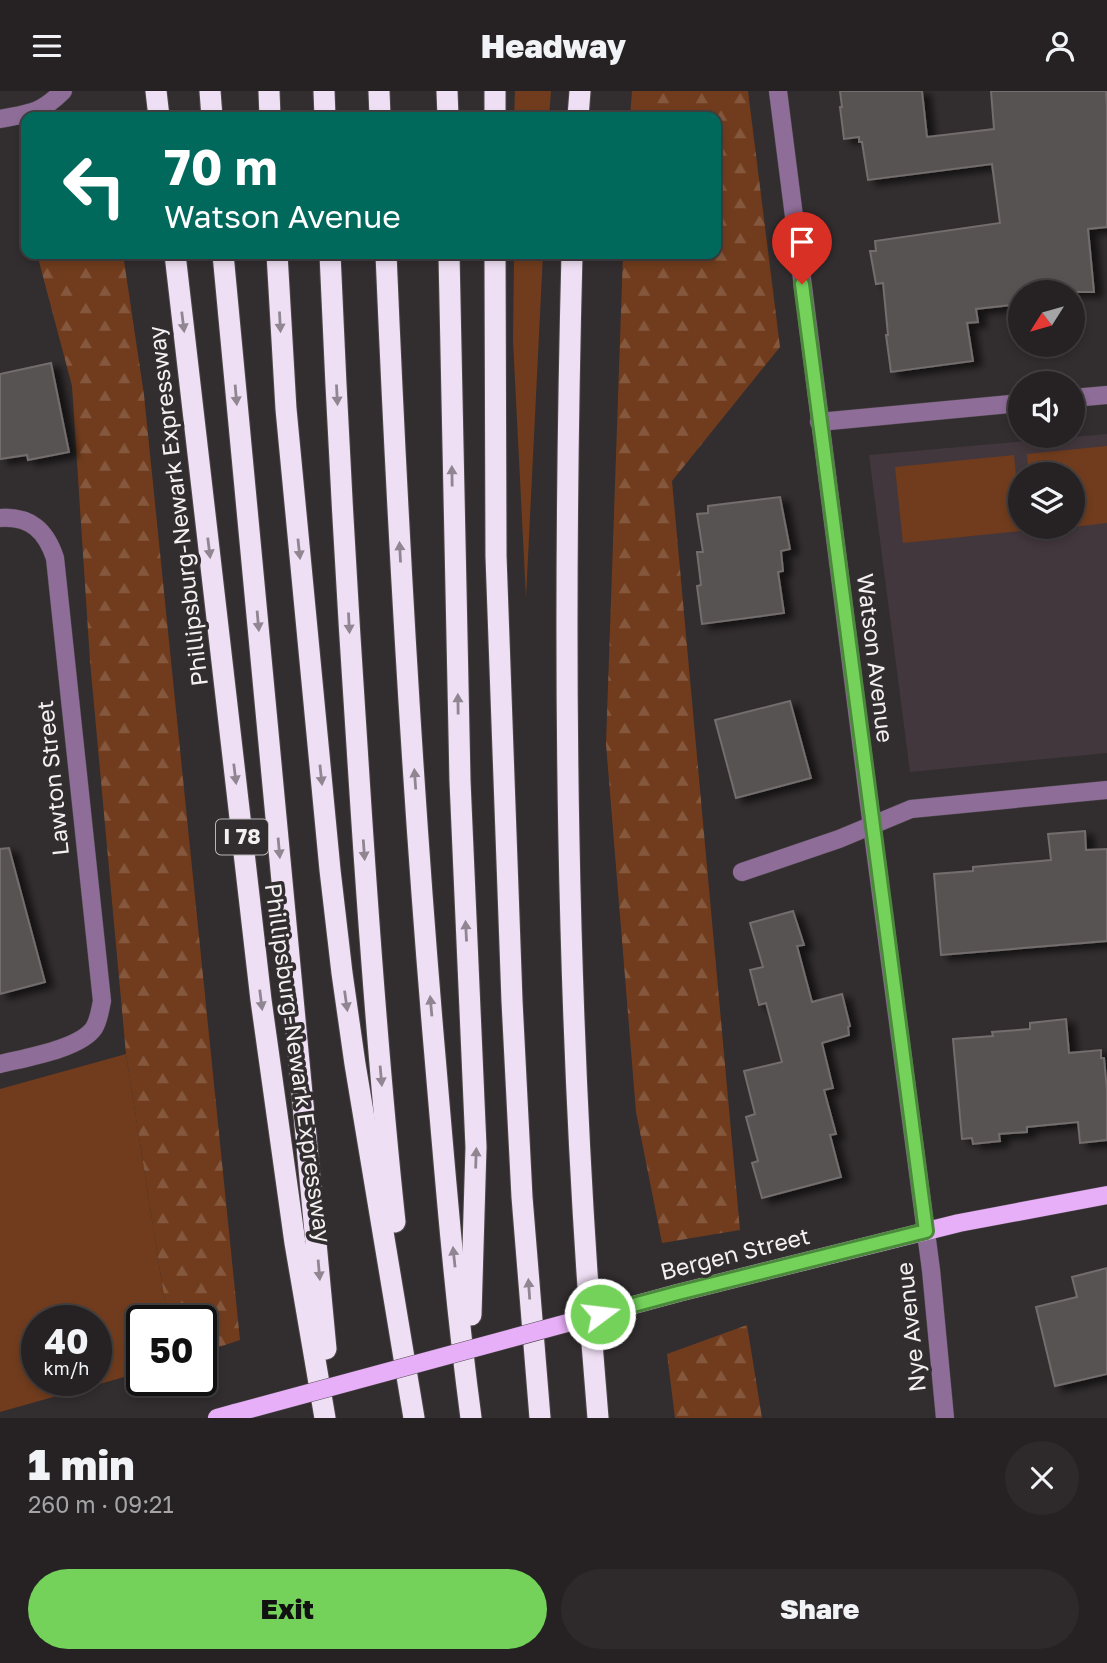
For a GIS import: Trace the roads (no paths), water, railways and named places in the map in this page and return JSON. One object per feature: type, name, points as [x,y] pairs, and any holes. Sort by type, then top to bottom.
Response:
[{"type":"highway","points":[[156,91],[158,112]]},
{"type":"highway","points":[[210,91],[212,112]]},
{"type":"highway","points":[[269,91],[270,112]]},
{"type":"highway","points":[[324,91],[325,112]]},
{"type":"highway","points":[[379,91],[380,112]]},
{"type":"highway","points":[[447,91],[447,112]]},
{"type":"highway","points":[[495,91],[495,112]]},
{"type":"highway","points":[[578,112],[580,91]]},
{"type":"highway","name":"Phillipsburg-Newark Expressway","points":[[176,259],[263,1013],[295,1243],[325,1418]]},
{"type":"highway","points":[[223,259],[332,1418]]},
{"type":"highway","points":[[277,259],[287,421],[338,936],[355,1064],[415,1418]]},
{"type":"highway","points":[[330,259],[352,680],[369,920],[390,1181],[415,1418]]},
{"type":"highway","points":[[386,259],[401,569],[425,932],[446,1184],[470,1408]]},
{"type":"highway","points":[[449,259],[460,781],[476,1147],[470,1408]]},
{"type":"highway","points":[[495,259],[496,556],[512,1001],[522,1197],[540,1418]]},
{"type":"highway","points":[[572,259],[566,539],[567,790],[580,1153],[597,1418]]},
{"type":"main road","name":"Bergen Street","points":[[217,1418],[678,1293],[926,1231],[1107,1195]]},
{"type":"street","points":[[32,112],[50,104],[63,91]]},
{"type":"street","name":"Watson Avenue","points":[[778,91],[926,1231]]},
{"type":"street","points":[[0,119],[21,114]]},
{"type":"street","points":[[1085,397],[1107,395]]},
{"type":"street","points":[[819,422],[1008,404]]},
{"type":"street","name":"Lawton Street","points":[[0,518],[15,518],[36,526],[45,535],[55,558],[102,1001],[99,1017],[93,1029],[83,1039],[67,1047],[0,1064]]},
{"type":"street","points":[[742,872],[839,839],[911,809],[1107,790]]},
{"type":"street","name":"Nye Avenue","points":[[926,1231],[945,1418]]}]
